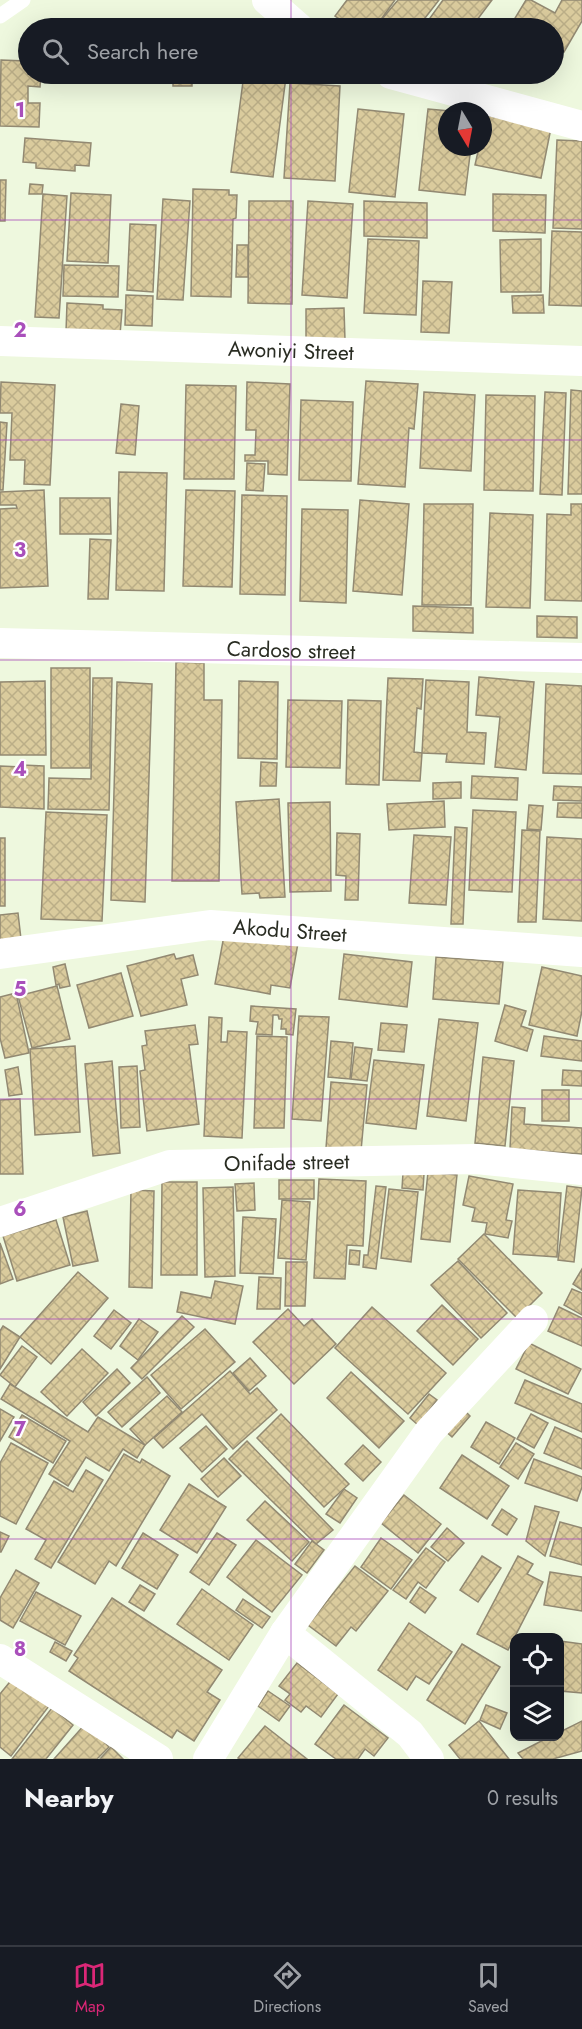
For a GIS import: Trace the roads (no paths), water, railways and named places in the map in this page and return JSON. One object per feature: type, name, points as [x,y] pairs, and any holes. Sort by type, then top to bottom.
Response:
[{"type":"street","points":[[267,0],[288,18]]},
{"type":"street","points":[[428,84],[582,126]]},
{"type":"street","name":"Awoniyi Street","points":[[0,341],[582,361]]},
{"type":"street","name":"Cardoso street","points":[[0,642],[582,658]]},
{"type":"street","name":"Akodu Street","points":[[0,954],[210,925],[582,952]]},
{"type":"street","name":"Onifade street","points":[[0,1222],[170,1165],[476,1159],[582,1170]]},
{"type":"street","points":[[208,1759],[285,1633],[429,1432],[533,1320]]},
{"type":"street","points":[[285,1633],[410,1734],[429,1759]]},
{"type":"street","points":[[0,1659],[158,1759]]},
{"type":"lane","points":[[0,16],[23,0]]}]
